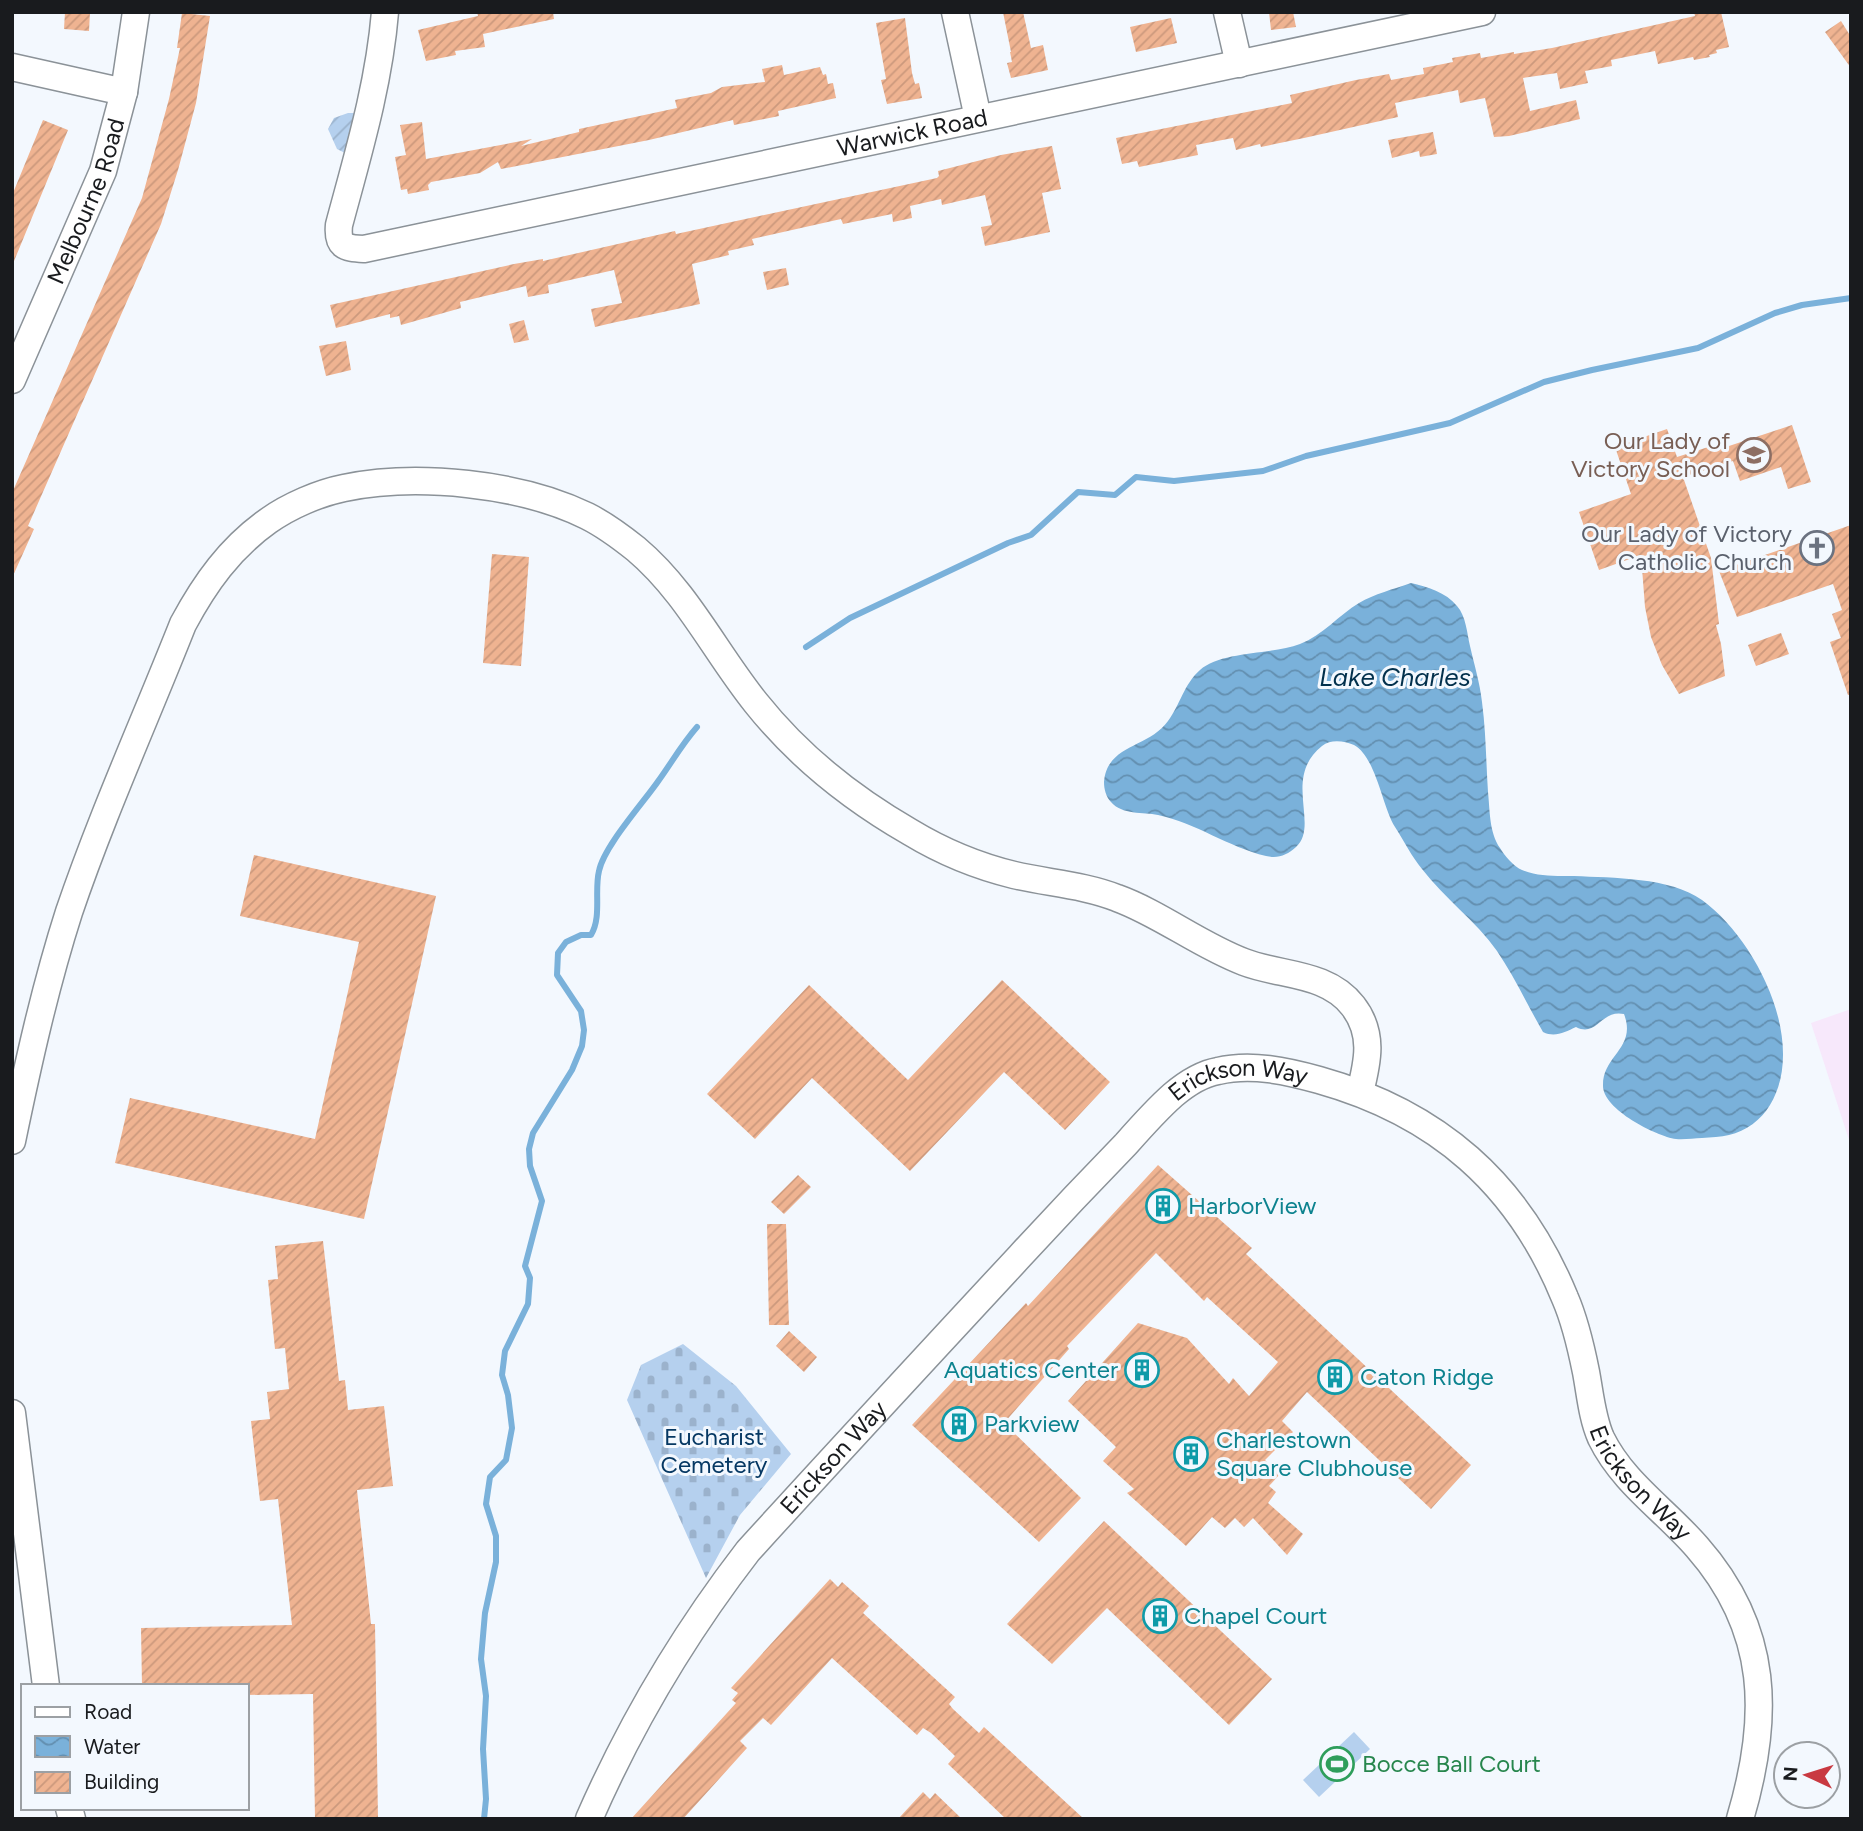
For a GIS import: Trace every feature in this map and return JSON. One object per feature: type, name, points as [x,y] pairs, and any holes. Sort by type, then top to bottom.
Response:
[{"type":"street","name":"Melbourne Road","points":[[12,380],[103,171],[124,92],[136,12]]},
{"type":"street","name":"Warwick Road","points":[[385,12],[382,53],[338,237],[342,244],[364,249],[1475,13]]},
{"type":"street","points":[[955,12],[978,118]]},
{"type":"street","points":[[1227,12],[1239,64]]},
{"type":"street","points":[[12,67],[124,92]]},
{"type":"street","points":[[12,1141],[42,1009],[84,869],[183,624],[201,590],[222,562],[271,519],[341,488],[410,482],[488,486],[522,493],[586,515],[612,530],[662,574],[688,605],[754,700],[810,762],[867,806],[930,844],[968,861],[1014,875],[1088,889],[1118,898],[1237,959],[1311,978],[1333,989],[1350,1003],[1364,1022],[1368,1060],[1360,1092]]},
{"type":"street","name":"Erickson Way","points":[[589,1819],[608,1775],[667,1665],[748,1551],[1084,1187],[1173,1095],[1192,1080],[1214,1071],[1234,1068],[1293,1072],[1360,1092],[1400,1110],[1440,1134],[1501,1189],[1530,1229],[1553,1269],[1568,1303],[1600,1436],[1623,1472],[1637,1488],[1698,1547],[1742,1614],[1755,1659],[1760,1697],[1754,1766],[1740,1819]]},
{"type":"street","points":[[12,1413],[46,1684]]},
{"type":"shaded area","points":[[1851,1009],[1851,1146],[1811,1023]]},
{"type":"green space","points":[[356,113],[345,153],[337,149],[328,129],[334,118]]},
{"type":"green space","name":"Eucharist Cemetery","points":[[683,1344],[736,1386],[791,1454],[740,1515],[706,1578],[627,1400],[641,1365]]},
{"type":"green space","name":"Bocce Ball Court","points":[[1354,1732],[1370,1749],[1319,1797],[1303,1780]]},
{"type":"water","name":"Lake Charles","points":[[1411,583],[1430,588],[1447,597],[1460,610],[1464,620],[1481,695],[1492,828],[1496,842],[1510,860],[1519,868],[1534,874],[1641,880],[1689,892],[1722,917],[1757,965],[1770,993],[1779,1023],[1783,1052],[1780,1080],[1770,1105],[1758,1120],[1747,1128],[1726,1136],[1676,1139],[1656,1133],[1620,1112],[1605,1094],[1603,1085],[1608,1066],[1626,1035],[1624,1014],[1610,1015],[1589,1029],[1576,1027],[1556,1034],[1543,1032],[1497,951],[1415,859],[1390,818],[1368,760],[1354,745],[1329,742],[1310,759],[1304,772],[1305,826],[1302,838],[1293,850],[1278,857],[1238,847],[1172,819],[1121,809],[1108,798],[1104,782],[1113,760],[1160,730],[1200,670],[1220,659],[1300,644],[1359,603]]},
{"type":"building","points":[[65,12],[90,12],[89,31],[64,29]]},
{"type":"building","points":[[477,12],[553,12],[554,19],[483,34],[485,47],[455,51],[456,55],[426,61],[418,30],[478,16]]},
{"type":"building","points":[[1003,12],[1023,12],[1031,48],[1043,45],[1048,70],[1011,78],[1007,63],[1012,62],[1011,52]]},
{"type":"building","points":[[1269,12],[1293,12],[1296,27],[1271,30]]},
{"type":"building","points":[[1694,12],[1721,12],[1729,47],[1716,50],[1717,53],[1709,55],[1710,57],[1694,60],[1693,57],[1658,64],[1655,51],[1611,60],[1612,66],[1585,71],[1588,83],[1560,89],[1557,73],[1523,78],[1530,111],[1576,100],[1580,119],[1494,137],[1485,98],[1460,103],[1458,90],[1395,103],[1398,117],[1304,138],[1236,150],[1233,138],[1196,145],[1198,155],[1139,167],[1137,161],[1122,164],[1116,138],[1292,103],[1290,95],[1356,80],[1389,74],[1391,80],[1424,74],[1423,68],[1453,62],[1452,58],[1480,53],[1481,58],[1552,48],[1695,16]]},
{"type":"building","points":[[182,13],[210,16],[196,103],[178,170],[161,224],[28,526],[34,529],[12,578],[12,493],[142,198],[169,99],[180,48],[177,48]]},
{"type":"building","points":[[905,18],[912,73],[915,84],[919,83],[922,98],[887,104],[881,80],[886,79],[876,23]]},
{"type":"building","points":[[1171,18],[1177,43],[1136,52],[1130,27]]},
{"type":"building","points":[[1841,21],[1851,37],[1851,68],[1825,32]]},
{"type":"building","points":[[782,65],[784,75],[820,67],[823,75],[826,74],[828,84],[833,83],[836,98],[778,111],[779,116],[734,125],[733,120],[649,140],[501,169],[498,162],[480,173],[431,182],[428,185],[429,190],[408,194],[407,189],[401,190],[395,157],[406,155],[400,125],[422,122],[426,159],[532,139],[521,146],[579,132],[579,129],[677,108],[675,100],[711,93],[722,87],[765,82],[762,69]]},
{"type":"building","points":[[43,120],[68,130],[12,266],[13,193]]},
{"type":"building","points":[[1433,132],[1437,154],[1420,157],[1419,151],[1392,158],[1388,140]]},
{"type":"building","points":[[1052,146],[1061,189],[1042,193],[1050,232],[985,246],[981,227],[992,225],[985,195],[942,205],[941,199],[910,206],[912,218],[893,222],[892,214],[843,224],[841,219],[752,239],[754,245],[728,251],[729,255],[692,264],[700,304],[595,327],[591,309],[622,303],[614,270],[548,285],[549,293],[528,297],[526,286],[460,302],[461,308],[401,325],[399,316],[390,318],[390,314],[336,328],[330,305],[514,264],[543,261],[675,231],[676,234],[937,178],[938,171],[1001,155]]},
{"type":"building","points":[[786,268],[789,285],[767,290],[763,272]]},
{"type":"building","points":[[524,320],[529,340],[514,343],[509,324]]},
{"type":"building","points":[[346,341],[351,370],[326,376],[319,346]]},
{"type":"building","name":"Our Lady of Victory Catholic Church","points":[[1792,425],[1811,482],[1788,489],[1781,467],[1740,481],[1733,461],[1683,477],[1711,558],[1719,624],[1716,625],[1725,676],[1679,694],[1662,665],[1651,637],[1645,607],[1641,555],[1599,570],[1579,512],[1631,494],[1615,447],[1667,429],[1677,457],[1724,442],[1726,447]]},
{"type":"building","points":[[1851,525],[1851,695],[1848,695],[1830,642],[1841,638],[1832,614],[1842,610],[1833,584],[1737,617],[1719,571]]},
{"type":"building","points":[[492,554],[529,557],[521,666],[483,663]]},
{"type":"building","points":[[1781,633],[1789,654],[1756,666],[1748,645]]},
{"type":"building","points":[[254,855],[436,896],[364,1219],[115,1163],[130,1098],[315,1139],[359,942],[240,916]]},
{"type":"building","points":[[1002,980],[1110,1082],[1065,1130],[1004,1072],[910,1171],[812,1078],[755,1139],[707,1094],[809,985],[908,1080]]},
{"type":"building","points":[[1158,1165],[1252,1248],[1246,1254],[1471,1465],[1431,1509],[1307,1392],[1282,1421],[1293,1432],[1265,1460],[1280,1474],[1269,1486],[1276,1492],[1268,1503],[1303,1534],[1287,1555],[1253,1518],[1244,1527],[1235,1518],[1225,1528],[1212,1517],[1186,1546],[1127,1493],[1134,1489],[1103,1461],[1116,1447],[1068,1401],[1138,1323],[1187,1338],[1229,1384],[1233,1378],[1249,1396],[1278,1362],[1207,1297],[1204,1301],[1156,1253],[1067,1346],[1069,1349],[1004,1423],[1081,1498],[1039,1542],[912,1425],[1026,1303],[1028,1306]]},
{"type":"building","points":[[798,1175],[811,1187],[784,1214],[771,1202]]},
{"type":"building","points":[[767,1224],[786,1224],[789,1325],[769,1325]]},
{"type":"building","points":[[323,1241],[339,1381],[345,1380],[348,1410],[384,1406],[393,1486],[357,1490],[371,1624],[375,1624],[378,1819],[315,1819],[313,1694],[248,1695],[248,1684],[142,1684],[141,1628],[292,1625],[278,1499],[260,1501],[251,1421],[270,1419],[267,1392],[289,1389],[285,1348],[275,1349],[268,1280],[278,1279],[275,1246]]},
{"type":"building","points":[[789,1331],[817,1357],[804,1372],[776,1346]]},
{"type":"building","name":"Chapel Court","points":[[1104,1521],[1272,1679],[1229,1725],[1107,1608],[1052,1664],[1007,1624]]},
{"type":"building","points":[[830,1579],[838,1587],[842,1582],[869,1606],[863,1613],[955,1697],[949,1704],[953,1709],[979,1733],[984,1727],[1084,1819],[1006,1819],[948,1764],[955,1756],[931,1733],[923,1728],[917,1735],[832,1658],[771,1725],[763,1718],[740,1741],[747,1748],[683,1819],[631,1819],[736,1703],[732,1700],[738,1693],[731,1688]]},
{"type":"building","points":[[923,1792],[930,1799],[935,1793],[962,1819],[898,1819]]},
{"type":"waterway","points":[[806,647],[850,618],[1008,543],[1031,535],[1078,492],[1115,495],[1136,477],[1174,481],[1263,471],[1306,456],[1450,423],[1544,382],[1698,348],[1775,313],[1802,305],[1851,298]]},
{"type":"waterway","points":[[484,1819],[486,1799],[483,1749],[486,1696],[481,1659],[485,1613],[496,1562],[496,1536],[486,1504],[490,1477],[506,1460],[512,1428],[508,1395],[502,1375],[505,1351],[528,1304],[530,1278],[525,1266],[542,1201],[530,1166],[529,1149],[533,1133],[572,1070],[582,1046],[584,1030],[581,1011],[557,975],[558,953],[566,942],[581,935],[591,935],[596,920],[599,871],[608,849],[697,727]]},
{"type":"place","name":"Our Lady of Victory School","points":[[1754,455]]},
{"type":"place","name":"Our Lady of Victory Catholic Church","points":[[1817,548]]},
{"type":"place","name":"HarborView","points":[[1163,1206]]},
{"type":"place","name":"Aquatics Center","points":[[1142,1370]]},
{"type":"place","name":"Caton Ridge","points":[[1335,1377]]},
{"type":"place","name":"Parkview","points":[[959,1424]]},
{"type":"place","name":"Charlestown Square Clubhouse","points":[[1191,1454]]},
{"type":"place","name":"Chapel Court","points":[[1160,1616]]},
{"type":"place","name":"Bocce Ball Court","points":[[1337,1764]]}]
